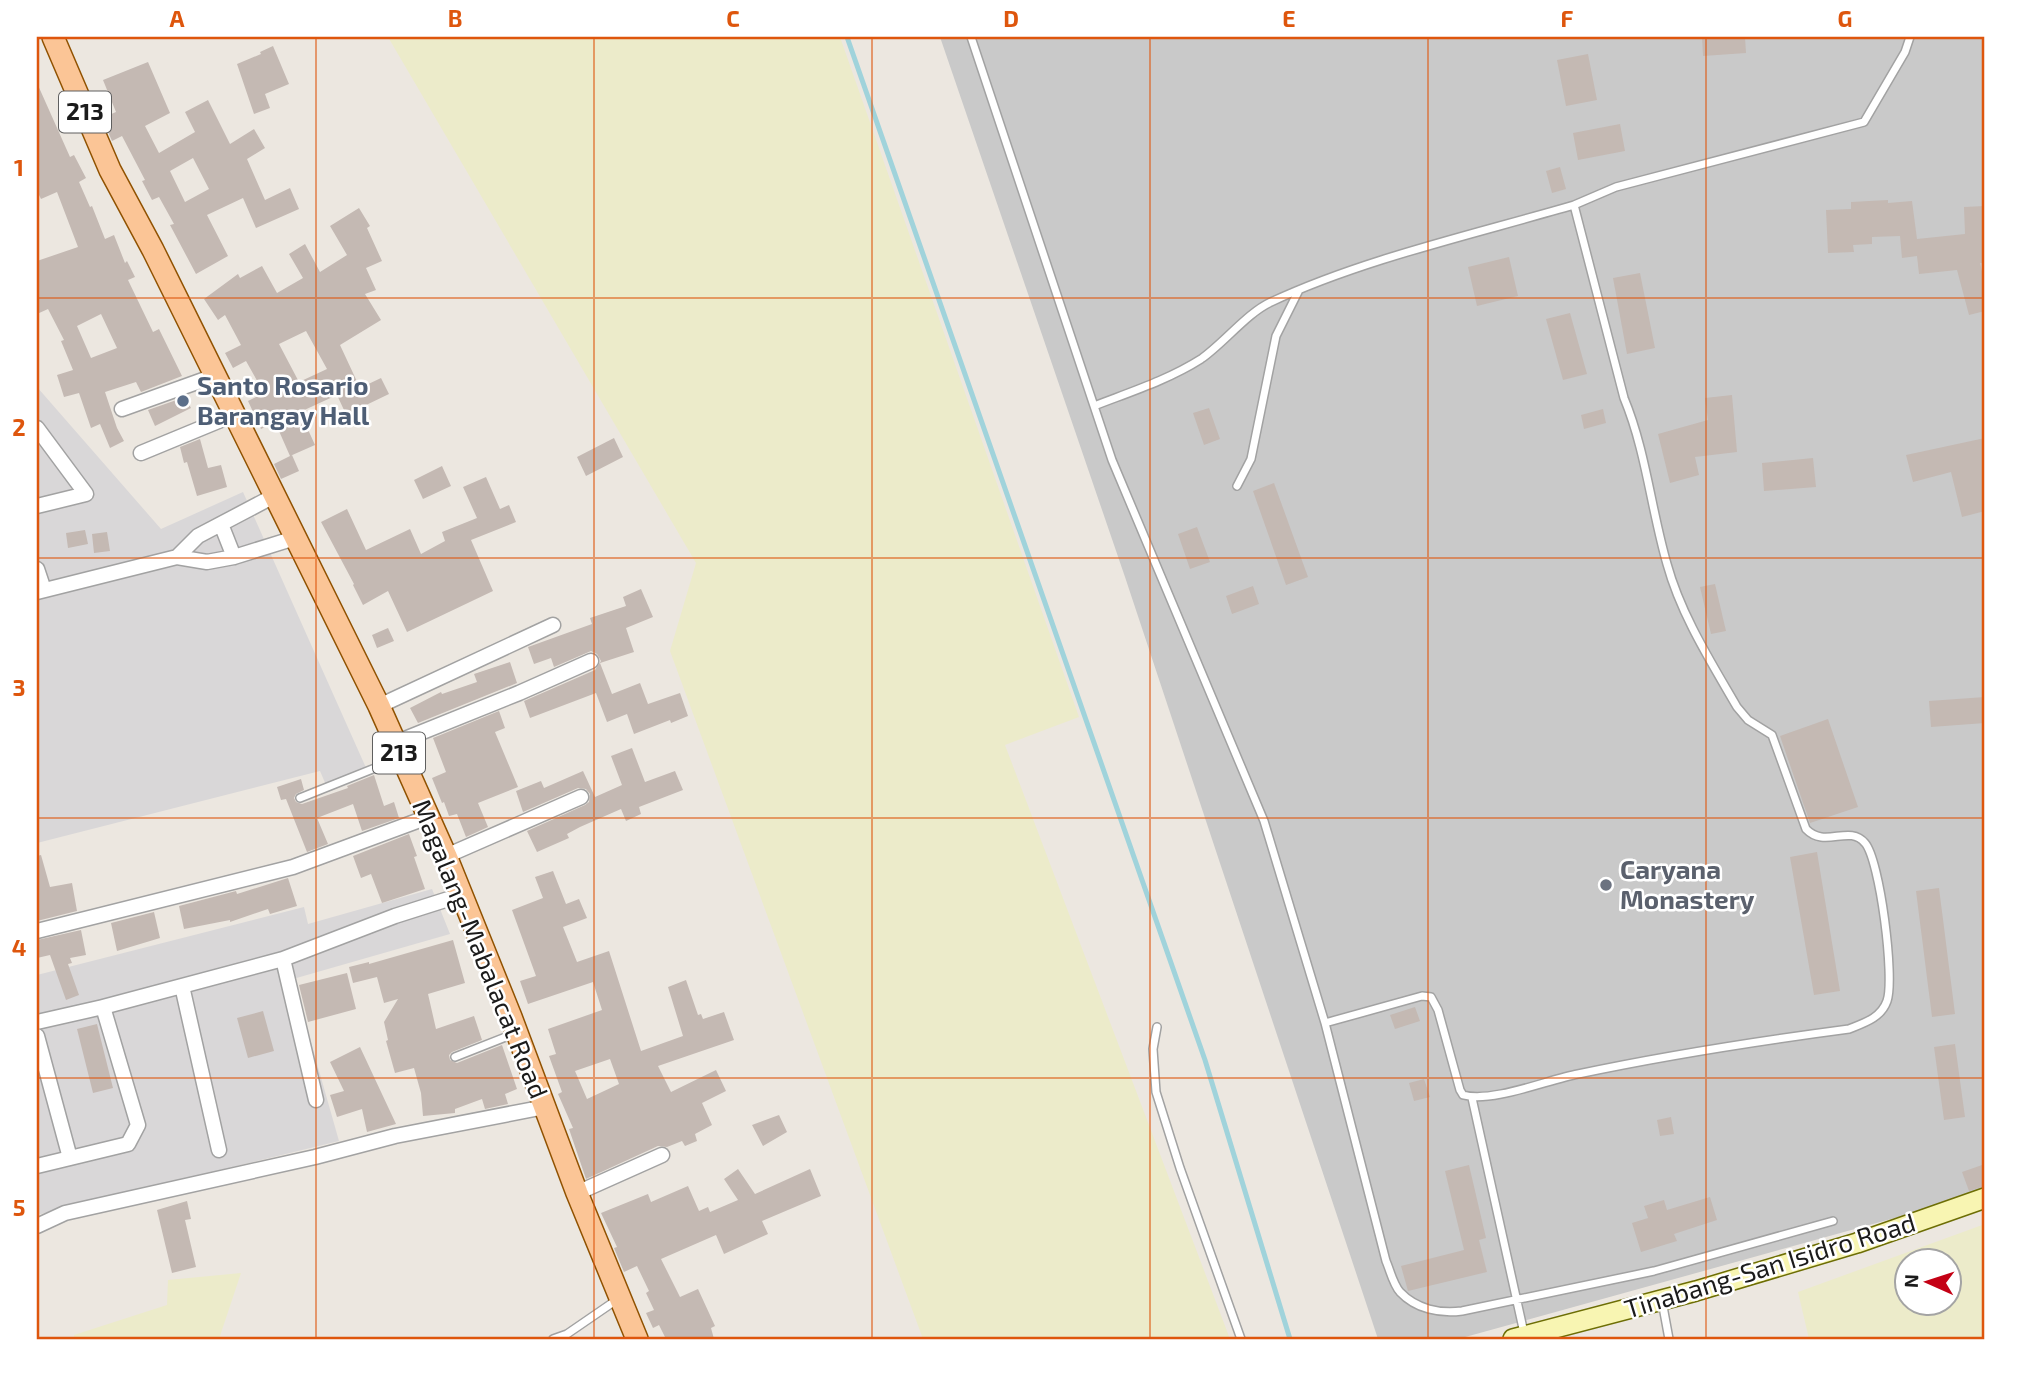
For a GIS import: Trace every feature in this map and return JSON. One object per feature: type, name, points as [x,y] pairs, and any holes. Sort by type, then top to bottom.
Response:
[{"type":"main road","name":"Magalang-Mabalacat Road","points":[[53,37],[110,170],[153,250],[379,705],[446,856],[517,1033],[576,1193],[637,1339]]},
{"type":"street","points":[[122,409],[214,376]]},
{"type":"street","points":[[141,453],[233,415]]},
{"type":"street","points":[[37,428],[86,494],[37,506]]},
{"type":"street","points":[[177,557],[198,536],[274,496]]},
{"type":"street","points":[[221,524],[234,556]]},
{"type":"street","points":[[37,569],[40,591],[177,557],[207,562],[295,538]]},
{"type":"street","points":[[379,705],[553,625]]},
{"type":"street","points":[[398,750],[591,661]]},
{"type":"street","points":[[446,856],[581,797]]},
{"type":"street","points":[[37,931],[293,867],[428,817]]},
{"type":"street","points":[[37,1021],[103,1007],[283,959],[395,916],[461,895]]},
{"type":"street","points":[[283,959],[316,1100]]},
{"type":"street","points":[[182,986],[219,1150]]},
{"type":"street","points":[[37,1166],[128,1144],[138,1125],[103,1007]]},
{"type":"street","points":[[37,1036],[69,1158]]},
{"type":"street","points":[[37,1226],[65,1213],[315,1157],[395,1136],[545,1107]]},
{"type":"street","points":[[576,1193],[662,1154]]},
{"type":"street","name":"Tinabang-San Isidro Road","points":[[1519,1338],[1662,1300],[1857,1243],[1985,1198]]},
{"type":"lane","points":[[971,37],[1112,460],[1264,821],[1325,1023],[1386,1261],[1399,1290],[1419,1307],[1447,1313],[1518,1301],[1654,1271],[1833,1221]]},
{"type":"lane","points":[[1094,406],[1169,376],[1200,359],[1267,303],[1353,270],[1574,205],[1616,187],[1864,122],[1905,52],[1910,37]]},
{"type":"lane","points":[[1325,1023],[1422,996],[1431,997],[1438,1010],[1460,1090],[1463,1095],[1472,1098],[1702,1049],[1849,1028],[1870,1021],[1882,1010],[1887,1000],[1890,984],[1880,889],[1872,854],[1858,837],[1848,835],[1819,838],[1806,828],[1772,735],[1748,720],[1737,707],[1677,595],[1667,564],[1642,449],[1624,398],[1574,205]]},
{"type":"lane","points":[[1237,486],[1251,460],[1276,336],[1299,290]]},
{"type":"lane","points":[[300,797],[398,750]]},
{"type":"lane","points":[[1157,1027],[1153,1049],[1156,1092],[1241,1339]]},
{"type":"lane","points":[[455,1057],[517,1033]]},
{"type":"lane","points":[[1472,1098],[1518,1301],[1519,1338]]},
{"type":"lane","points":[[554,1339],[620,1298]]},
{"type":"lane","points":[[1662,1300],[1670,1339]]},
{"type":"shaded area","name":"Caryana Monastery","points":[[940,37],[1985,37],[1985,1193],[1458,1339],[1378,1339],[1125,577]]},
{"type":"shaded area","points":[[37,387],[161,529],[243,492],[367,770],[326,785],[320,771],[37,843]]},
{"type":"shaded area","points":[[432,889],[450,934],[293,979],[339,1141],[37,1215],[37,975],[304,907],[308,924]]},
{"type":"green space","points":[[388,37],[840,37],[1079,717],[1005,745],[1230,1339],[923,1339],[670,651],[696,563]]},
{"type":"green space","points":[[1985,1224],[1985,1339],[1809,1339],[1798,1292],[1892,1258],[1892,1316],[1962,1316],[1962,1246],[1924,1246]]},
{"type":"green space","points":[[241,1273],[219,1339],[74,1339],[74,1335],[167,1305],[168,1280]]},
{"type":"building","points":[[1702,37],[1745,37],[1746,53],[1703,56]]},
{"type":"building","points":[[273,46],[289,84],[265,94],[270,108],[254,114],[237,64]]},
{"type":"building","points":[[1588,54],[1597,100],[1566,106],[1557,60]]},
{"type":"building","points":[[148,62],[170,113],[145,126],[159,153],[195,132],[185,112],[208,100],[230,144],[254,129],[265,148],[247,159],[265,200],[290,188],[299,209],[256,228],[243,198],[207,215],[228,256],[196,274],[170,225],[174,224],[159,197],[152,200],[142,181],[145,180],[122,136],[112,141],[102,118],[116,112],[103,80]],"holes":[[[193,158],[209,189],[185,202],[170,171]]]},
{"type":"building","points":[[37,83],[70,157],[74,155],[86,178],[79,182],[105,239],[114,235],[125,263],[127,261],[135,277],[128,280],[153,332],[159,329],[182,376],[141,392],[136,382],[105,392],[124,441],[110,448],[100,424],[91,428],[79,393],[64,397],[57,375],[73,370],[61,341],[64,340],[48,309],[37,314],[37,261],[78,247],[57,192],[41,199],[37,191]],"holes":[[[101,314],[117,348],[91,358],[77,326]]]},
{"type":"building","points":[[1620,124],[1625,151],[1578,160],[1573,133]]},
{"type":"building","points":[[1560,167],[1566,189],[1552,193],[1546,171]]},
{"type":"building","points":[[1888,200],[1888,203],[1912,201],[1917,239],[1965,234],[1964,207],[1985,206],[1985,263],[1980,263],[1985,284],[1985,311],[1969,315],[1957,270],[1919,274],[1917,256],[1902,258],[1900,236],[1872,237],[1872,244],[1853,245],[1854,252],[1828,253],[1826,210],[1851,209],[1851,202]]},
{"type":"building","points":[[359,208],[370,226],[367,228],[382,261],[366,268],[376,290],[365,294],[381,320],[340,345],[360,388],[381,378],[389,394],[362,407],[366,416],[350,423],[337,395],[300,412],[315,445],[290,456],[275,422],[261,429],[248,401],[264,393],[246,361],[233,368],[225,353],[241,345],[225,315],[218,320],[204,299],[238,274],[240,278],[262,266],[277,293],[303,278],[289,254],[305,244],[320,272],[347,255],[330,226]],"holes":[[[306,331],[327,369],[299,382],[279,344]]]},
{"type":"building","points":[[1509,257],[1518,296],[1477,306],[1468,267]]},
{"type":"building","points":[[1640,273],[1655,348],[1627,354],[1613,278]]},
{"type":"building","points":[[1570,313],[1587,374],[1563,380],[1546,319]]},
{"type":"building","points":[[1732,395],[1737,452],[1695,457],[1699,475],[1670,483],[1658,434],[1708,420],[1705,398]]},
{"type":"building","points":[[185,397],[191,408],[155,426],[148,410]]},
{"type":"building","points":[[1209,408],[1220,439],[1204,445],[1193,413]]},
{"type":"building","points":[[1603,409],[1606,423],[1584,429],[1581,415]]},
{"type":"building","points":[[614,438],[623,457],[586,476],[577,457]]},
{"type":"building","points":[[1985,438],[1985,511],[1962,517],[1951,472],[1913,482],[1906,455]]},
{"type":"building","points":[[200,439],[208,468],[221,465],[227,487],[197,496],[180,447]]},
{"type":"building","points":[[292,455],[299,471],[281,479],[274,464]]},
{"type":"building","points":[[1813,458],[1816,487],[1764,491],[1762,463]]},
{"type":"building","points":[[442,466],[451,486],[423,499],[414,480]]},
{"type":"building","points":[[486,477],[500,509],[509,505],[516,522],[471,540],[493,591],[407,632],[388,591],[363,605],[321,522],[347,509],[366,550],[410,529],[421,554],[445,541],[442,532],[477,518],[463,487]]},
{"type":"building","points":[[1274,483],[1308,577],[1286,585],[1253,491]]},
{"type":"building","points":[[1197,527],[1210,562],[1190,569],[1178,534]]},
{"type":"building","points":[[85,530],[88,544],[68,548],[66,533]]},
{"type":"building","points":[[107,532],[110,551],[94,553],[92,534]]},
{"type":"building","points":[[1715,584],[1726,631],[1711,634],[1700,587]]},
{"type":"building","points":[[1253,586],[1259,604],[1232,614],[1226,596]]},
{"type":"building","points":[[641,589],[653,617],[626,628],[634,652],[600,663],[612,694],[640,683],[648,704],[680,693],[688,716],[634,734],[627,714],[607,722],[596,693],[530,718],[524,701],[595,670],[601,661],[597,654],[591,651],[554,667],[551,658],[534,664],[528,647],[592,624],[590,618],[626,606],[623,597]]},
{"type":"building","points":[[388,628],[394,641],[377,648],[372,635]]},
{"type":"building","points":[[510,662],[517,683],[418,723],[410,708],[441,692],[442,694],[477,682],[474,674]]},
{"type":"building","points":[[1985,697],[1985,723],[1931,727],[1929,701]]},
{"type":"building","points":[[499,711],[505,728],[495,732],[518,787],[478,803],[488,827],[466,837],[457,814],[449,816],[432,778],[446,772],[433,738]]},
{"type":"building","points":[[1828,719],[1858,807],[1810,823],[1780,736]]},
{"type":"building","points":[[632,748],[645,782],[675,771],[683,790],[639,807],[641,814],[626,821],[621,809],[580,827],[567,834],[569,838],[537,852],[527,831],[585,805],[589,802],[590,794],[586,789],[578,788],[523,812],[516,791],[541,781],[544,788],[583,771],[595,797],[622,785],[611,756]]},
{"type":"building","points":[[374,775],[384,806],[394,802],[399,818],[362,831],[353,804],[317,818],[328,844],[307,852],[286,799],[281,800],[277,787],[301,779],[304,790],[294,798],[302,804],[348,788],[347,786]]},
{"type":"building","points":[[409,834],[425,889],[382,903],[371,874],[361,878],[353,856]]},
{"type":"building","points":[[1817,852],[1840,991],[1814,995],[1790,857]]},
{"type":"building","points":[[41,855],[50,887],[72,883],[77,911],[37,921],[37,856]]},
{"type":"building","points":[[553,871],[566,904],[579,899],[587,918],[563,927],[577,962],[609,951],[641,1051],[683,1036],[668,987],[686,980],[698,1015],[701,1014],[703,1019],[724,1012],[734,1040],[658,1066],[671,1092],[716,1070],[726,1091],[702,1103],[712,1125],[695,1134],[697,1141],[685,1146],[682,1141],[667,1147],[658,1146],[586,1179],[569,1129],[573,1128],[558,1094],[562,1092],[549,1056],[556,1054],[548,1029],[602,1010],[593,982],[528,1004],[520,981],[536,976],[512,910],[543,898],[535,877]],"holes":[[[610,1059],[619,1084],[587,1099],[575,1071]]]},
{"type":"building","points":[[288,878],[297,906],[270,914],[268,909],[230,922],[184,929],[179,906],[236,891],[237,894]]},
{"type":"building","points":[[1939,888],[1955,1014],[1932,1017],[1916,891]]},
{"type":"building","points":[[154,912],[160,938],[117,951],[111,923]]},
{"type":"building","points":[[81,930],[86,955],[70,958],[72,963],[68,964],[79,995],[66,1000],[50,955],[37,958],[37,940]]},
{"type":"building","points":[[453,940],[465,983],[428,994],[436,1029],[474,1016],[482,1040],[452,1052],[449,1055],[450,1060],[457,1063],[502,1045],[517,1089],[505,1094],[508,1104],[485,1109],[482,1099],[455,1109],[455,1113],[423,1116],[421,1093],[414,1068],[395,1073],[386,1041],[384,1022],[398,999],[384,1003],[377,977],[353,983],[349,967],[369,964]]},
{"type":"building","points":[[347,973],[356,1009],[308,1022],[299,985]]},
{"type":"building","points":[[1415,1007],[1420,1021],[1395,1029],[1390,1015]]},
{"type":"building","points":[[263,1011],[274,1051],[248,1058],[237,1018]]},
{"type":"building","points":[[97,1024],[113,1088],[93,1093],[77,1029]]},
{"type":"building","points":[[1955,1044],[1965,1117],[1944,1120],[1934,1047]]},
{"type":"building","points":[[360,1047],[396,1124],[367,1132],[362,1109],[337,1117],[330,1095],[344,1091],[330,1062]]},
{"type":"building","points":[[1424,1079],[1430,1097],[1414,1101],[1409,1083]]},
{"type":"building","points":[[779,1115],[787,1132],[763,1146],[752,1125]]},
{"type":"building","points":[[1671,1117],[1674,1134],[1660,1136],[1657,1120]]},
{"type":"building","points":[[1985,1164],[1985,1186],[1969,1191],[1962,1172]]},
{"type":"building","points":[[1469,1165],[1486,1238],[1479,1240],[1487,1272],[1408,1291],[1401,1266],[1464,1250],[1445,1171]]},
{"type":"building","points":[[738,1169],[755,1194],[810,1169],[821,1196],[762,1221],[768,1234],[724,1254],[716,1235],[661,1259],[680,1297],[698,1289],[715,1326],[711,1328],[714,1339],[666,1339],[659,1325],[653,1328],[646,1313],[654,1310],[646,1293],[649,1291],[637,1266],[624,1272],[614,1248],[617,1247],[601,1213],[648,1194],[651,1202],[688,1186],[699,1211],[708,1207],[710,1212],[738,1200],[724,1179]]},
{"type":"building","points":[[1710,1197],[1717,1220],[1674,1234],[1677,1241],[1641,1252],[1632,1223],[1648,1218],[1644,1206],[1664,1200],[1667,1210]]},
{"type":"building","points":[[187,1201],[191,1219],[185,1220],[196,1267],[172,1273],[157,1210]]},
{"type":"waterway","points":[[847,37],[1205,1060],[1290,1339]]},
{"type":"place","name":"Santo Rosario Barangay Hall","points":[[183,401]]},
{"type":"place","name":"Caryana Monastery","points":[[1606,885]]}]
